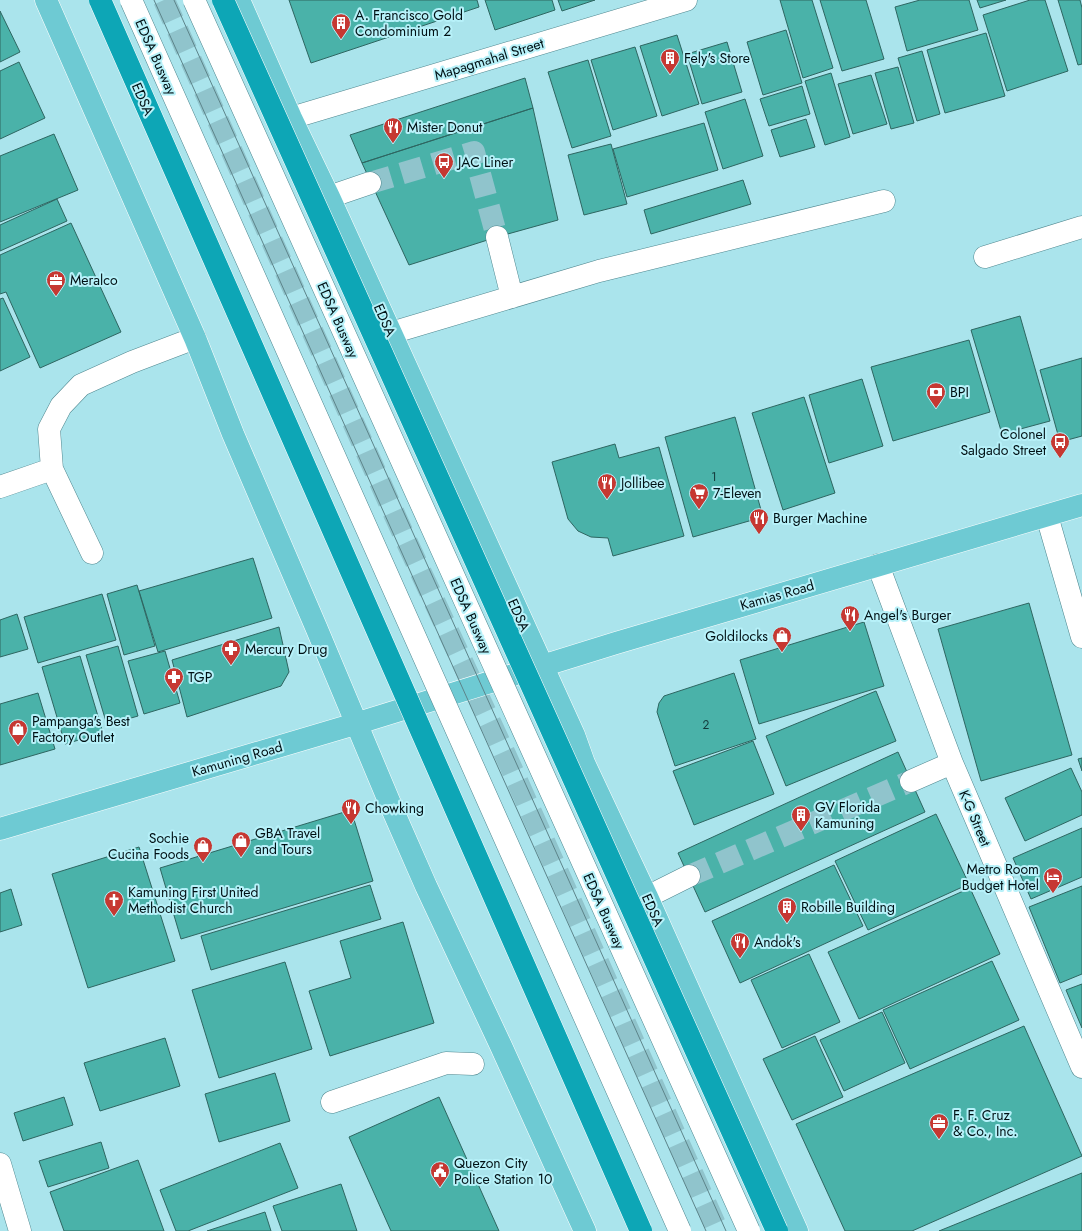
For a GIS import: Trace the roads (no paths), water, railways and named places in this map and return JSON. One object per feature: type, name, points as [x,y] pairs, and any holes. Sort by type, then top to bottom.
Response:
[{"type":"highway","name":"EDSA","points":[[100,0],[641,1231]]},
{"type":"highway","name":"EDSA","points":[[223,0],[777,1231]]},
{"type":"main road","points":[[46,0],[195,338],[233,434],[321,640],[355,724],[423,879],[585,1231]]},
{"type":"main road","name":"EDSA","points":[[239,0],[574,735],[584,763],[647,897],[797,1231]]},
{"type":"main road","name":"Kamias Road","points":[[473,687],[542,665],[1082,505]]},
{"type":"main road","name":"Kamuning Road","points":[[0,829],[355,724],[473,687]]},
{"type":"street","name":"EDSA Busway","points":[[131,0],[680,1231]]},
{"type":"street","name":"EDSA Busway","points":[[194,0],[748,1231]]},
{"type":"street","name":"Mapagmahal Street","points":[[292,118],[648,6],[686,0]]},
{"type":"street","points":[[329,196],[370,183]]},
{"type":"street","points":[[391,333],[600,270],[884,202]]},
{"type":"street","points":[[985,257],[1082,226]]},
{"type":"street","points":[[497,237],[512,297]]},
{"type":"street","points":[[92,553],[52,469],[49,430],[61,406],[81,385],[132,362],[195,338]]},
{"type":"street","points":[[0,487],[52,469]]},
{"type":"street","points":[[1047,516],[1082,637]]},
{"type":"street","name":"K-G Street","points":[[878,565],[952,764],[1082,1067]]},
{"type":"street","points":[[911,781],[952,764]]},
{"type":"street","points":[[647,897],[689,876]]},
{"type":"street","points":[[332,1102],[446,1063],[473,1064]]},
{"type":"street","points":[[0,1164],[20,1231]]},
{"type":"tunnel","points":[[164,0],[405,538],[510,765],[718,1231]]},
{"type":"tunnel","points":[[370,183],[474,152],[497,237]]},
{"type":"tunnel","points":[[689,876],[911,781]]},
{"type":"tram line","points":[[154,0],[706,1231]]},
{"type":"tram line","points":[[174,0],[726,1231]]},
{"type":"place","name":"A. Francisco Gold Condominium 2","points":[[341,40]]},
{"type":"place","name":"Fely's Store","points":[[670,75]]},
{"type":"place","name":"Mister Donut","points":[[393,144]]},
{"type":"place","name":"JAC Liner","points":[[444,179]]},
{"type":"place","name":"Meralco","points":[[56,297]]},
{"type":"place","name":"BPI","points":[[936,409]]},
{"type":"place","name":"Colonel Salgado Street","points":[[1060,459]]},
{"type":"place","name":"Jollibee","points":[[607,500]]},
{"type":"place","name":"7-Eleven","points":[[699,510]]},
{"type":"place","name":"Burger Machine","points":[[759,535]]},
{"type":"place","name":"Angel's Burger","points":[[850,632]]},
{"type":"place","name":"Goldilocks","points":[[782,653]]},
{"type":"place","name":"Mercury Drug","points":[[231,666]]},
{"type":"place","name":"TGP","points":[[174,694]]},
{"type":"place","name":"Pampanga's Best Factory Outlet","points":[[18,746]]},
{"type":"place","name":"Chowking","points":[[351,825]]},
{"type":"place","name":"GV Florida Kamuning","points":[[801,832]]},
{"type":"place","name":"GBA Travel and Tours","points":[[241,858]]},
{"type":"place","name":"Sochie Cucina Foods","points":[[203,863]]},
{"type":"place","name":"Metro Room Budget Hotel","points":[[1053,894]]},
{"type":"place","name":"Kamuning First United Methodist Church","points":[[114,917]]},
{"type":"place","name":"Robille Building","points":[[787,924]]},
{"type":"place","name":"Andok's","points":[[740,959]]},
{"type":"place","name":"F. F. Cruz & Co., Inc.","points":[[939,1140]]},
{"type":"place","name":"Quezon City Police Station 10","points":[[440,1188]]}]
